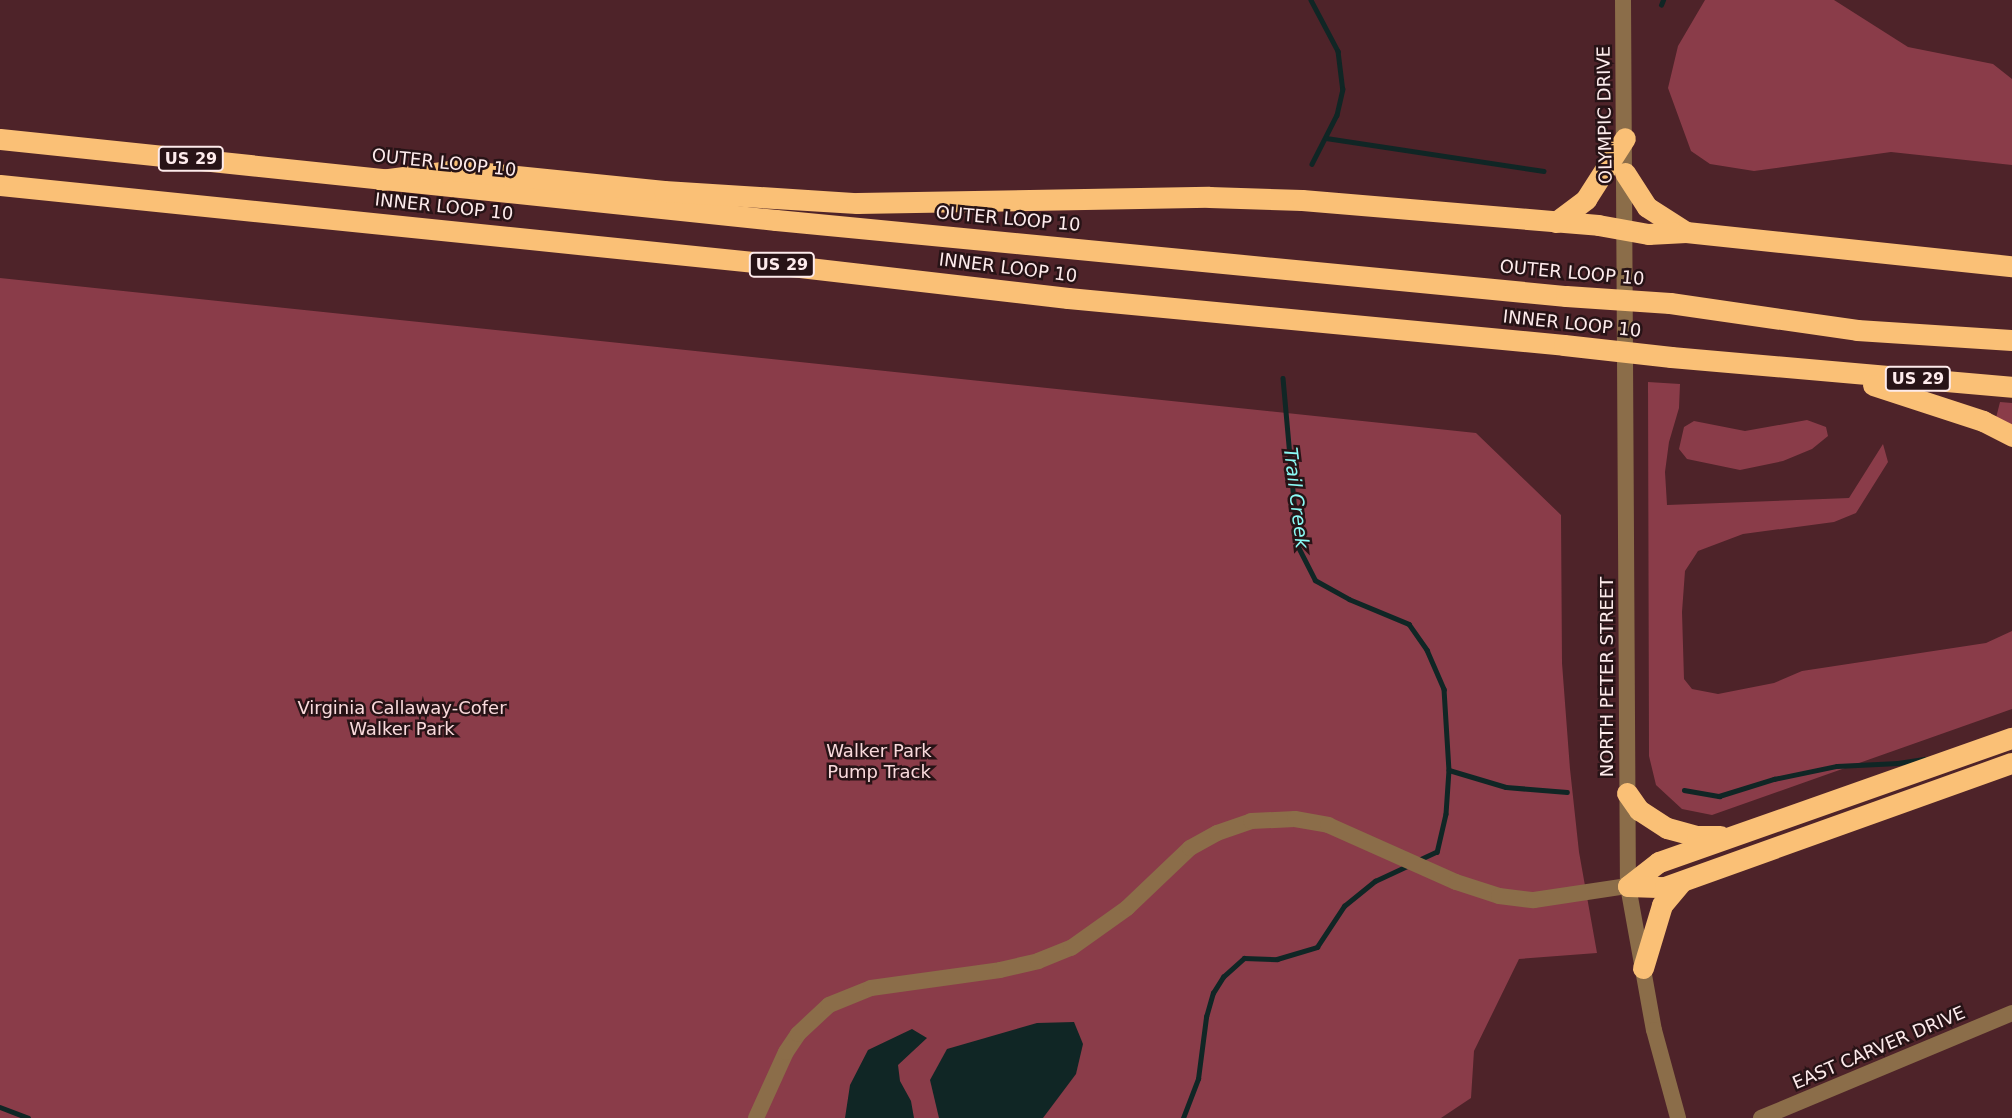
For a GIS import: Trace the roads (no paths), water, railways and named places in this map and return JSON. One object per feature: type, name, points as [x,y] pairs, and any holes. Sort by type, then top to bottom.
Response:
[{"type":"highway","points":[[1556,222],[1586,199],[1625,138]]},
{"type":"highway","name":"OUTER LOOP 10","points":[[0,139],[381,180],[1566,296],[1670,303],[1857,330],[2012,340]]},
{"type":"highway","points":[[381,180],[457,170],[664,191],[857,203],[1209,197],[1302,200],[1556,222],[1648,234],[1686,232],[2012,266]]},
{"type":"highway","points":[[1625,173],[1647,207],[1686,232]]},
{"type":"highway","name":"INNER LOOP 10","points":[[0,185],[774,264],[1068,298],[1823,372],[2012,387]]},
{"type":"highway","points":[[1823,372],[1918,398],[1983,421],[2012,436]]},
{"type":"highway","points":[[1628,886],[1659,862],[2012,738]]},
{"type":"highway","points":[[1628,886],[1665,887],[2012,763]]},
{"type":"highway","points":[[1627,793],[1639,810],[1667,828],[1697,836],[1733,836]]},
{"type":"highway","points":[[1643,968],[1661,905],[1682,881]]},
{"type":"street","name":"OLYMPIC DRIVE","points":[[1623,0],[1625,230]]},
{"type":"street","name":"NORTH PETER STREET","points":[[1625,230],[1628,886],[1654,1030],[1678,1118]]},
{"type":"street","points":[[756,1118],[786,1052],[798,1034],[829,1005],[871,988],[1000,970],[1038,961],[1070,948],[1127,908],[1190,848],[1217,832],[1251,821],[1296,819],[1328,825],[1456,882],[1491,894],[1534,900],[1628,886]]},
{"type":"street","name":"EAST CARVER DRIVE","points":[[1761,1118],[2012,1013]]},
{"type":"water","points":[[1074,1022],[1083,1044],[1076,1074],[1043,1118],[939,1118],[930,1080],[947,1049],[1037,1023]]},
{"type":"water","points":[[912,1029],[927,1038],[898,1065],[900,1081],[911,1101],[914,1118],[845,1118],[850,1085],[868,1050]]},
{"type":"waterway","name":"Trail Creek","points":[[1311,0],[1338,51],[1343,89],[1337,115],[1312,164]]},
{"type":"waterway","points":[[1661,5],[1663,0]]},
{"type":"waterway","points":[[1326,138],[1544,171]]},
{"type":"waterway","name":"Trail Creek","points":[[1283,378],[1298,546],[1315,580],[1349,599],[1409,624],[1427,650],[1444,689],[1449,770],[1446,814],[1437,852],[1420,860]]},
{"type":"waterway","points":[[1684,790],[1719,796],[1774,779],[1837,766],[1924,759]]},
{"type":"waterway","points":[[1449,770],[1506,787],[1567,792]]},
{"type":"waterway","name":"Trail Creek","points":[[1183,1118],[1198,1079],[1206,1017],[1213,993],[1223,977],[1244,958],[1277,959],[1317,947],[1344,906],[1375,881],[1409,865]]},
{"type":"waterway","points":[[0,1107],[28,1118]]},
{"type":"park label","name":"Virginia Callaway-Cofer Walker Park","points":[[402,719]]},
{"type":"park label","name":"Walker Park Pump Track","points":[[879,762]]}]
